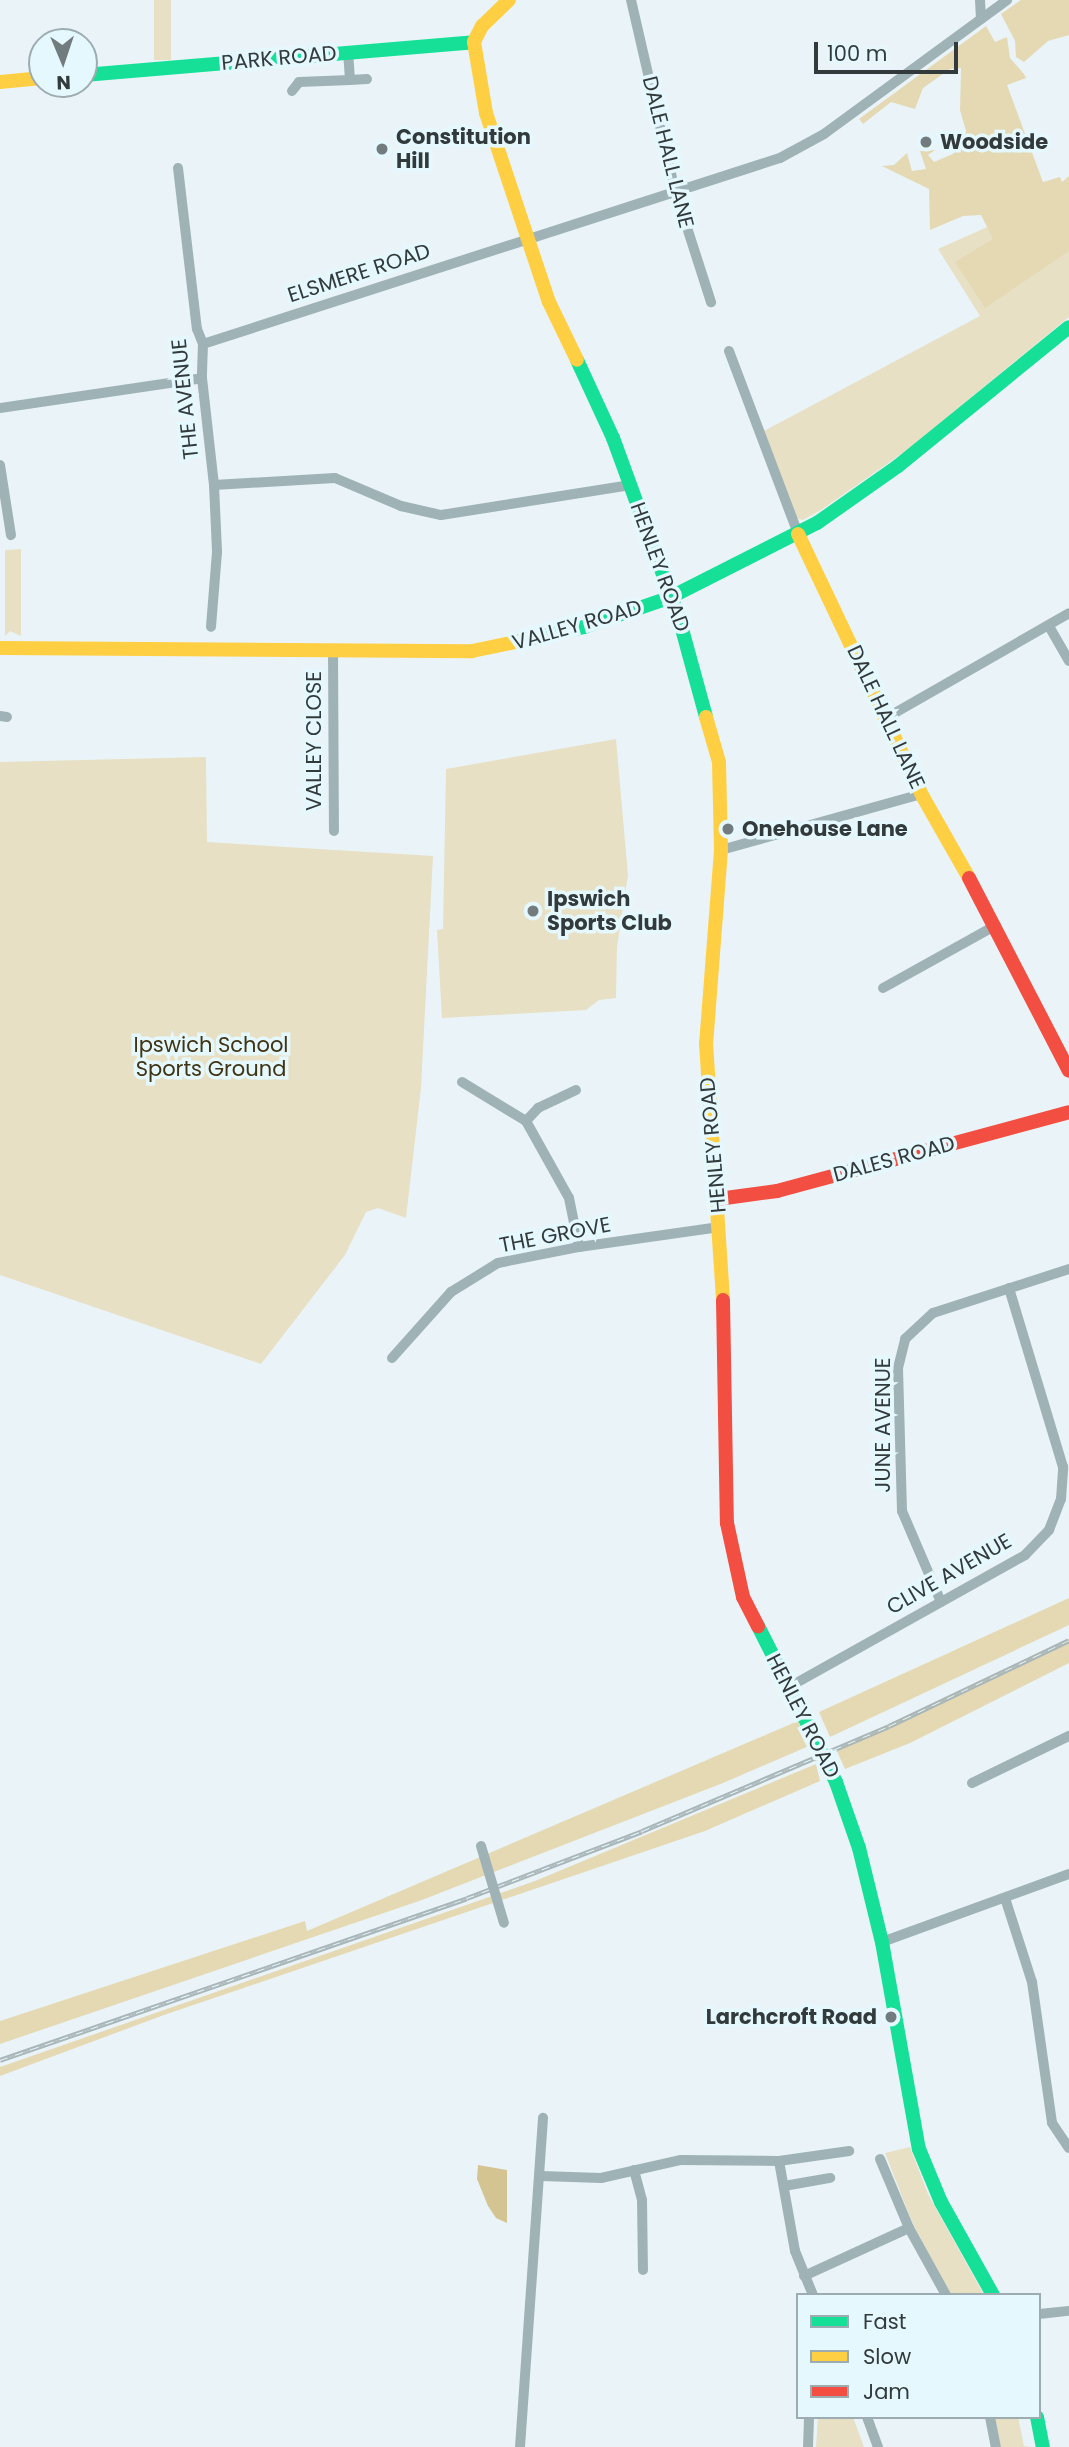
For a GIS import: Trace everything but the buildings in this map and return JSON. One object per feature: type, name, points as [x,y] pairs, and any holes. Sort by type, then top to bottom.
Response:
[{"type":"street","points":[[474,42],[482,26],[509,0]]},
{"type":"street","name":"DALE HALL LANE","points":[[631,0],[675,190],[710,302]]},
{"type":"street","points":[[980,0],[981,19]]},
{"type":"street","points":[[527,238],[802,148],[1007,0]]},
{"type":"street","name":"PARK ROAD","points":[[98,74],[474,42]]},
{"type":"street","name":"HENLEY ROAD","points":[[474,42],[486,113],[549,302],[604,415],[631,485],[671,597],[712,727],[721,784],[721,850],[706,1043],[720,1227],[729,1546],[743,1597],[836,1782],[859,1848],[882,1942],[919,2149],[941,2202],[992,2293]]},
{"type":"street","points":[[348,52],[350,80]]},
{"type":"street","points":[[0,82],[28,79]]},
{"type":"street","points":[[292,91],[299,82],[367,79]]},
{"type":"street","name":"THE AVENUE","points":[[178,168],[197,329],[203,344],[202,378],[214,485],[217,552],[211,627]]},
{"type":"street","name":"ELSMERE ROAD","points":[[203,344],[527,238]]},
{"type":"street","name":"VALLEY ROAD","points":[[0,648],[472,651],[572,631],[671,597],[797,534],[898,466],[1069,327]]},
{"type":"street","name":"DALE HALL LANE","points":[[729,351],[797,534],[922,793],[996,925],[1069,1071]]},
{"type":"street","points":[[0,408],[202,378]]},
{"type":"street","points":[[0,465],[11,535]]},
{"type":"street","points":[[214,485],[335,478],[401,506],[440,515],[631,485]]},
{"type":"street","points":[[886,718],[1050,628],[1069,613]]},
{"type":"street","points":[[1050,628],[1069,661]]},
{"type":"street","name":"VALLEY CLOSE","points":[[333,650],[334,831]]},
{"type":"street","points":[[721,850],[922,793]]},
{"type":"street","points":[[883,988],[996,925]]},
{"type":"street","points":[[461,1082],[526,1121],[569,1198],[579,1247]]},
{"type":"street","points":[[526,1121],[538,1108],[576,1090]]},
{"type":"street","name":"DALES ROAD","points":[[718,1199],[777,1191],[1069,1112]]},
{"type":"street","name":"THE GROVE","points":[[392,1358],[451,1292],[498,1264],[579,1247],[720,1227]]},
{"type":"street","name":"JUNE AVENUE","points":[[941,1602],[902,1511],[900,1354],[911,1330],[933,1313],[1069,1269]]},
{"type":"street","name":"CLIVE AVENUE","points":[[789,1687],[1025,1555],[1049,1530],[1061,1499],[1063,1467],[1009,1288]]},
{"type":"street","points":[[971,1783],[1069,1736]]},
{"type":"street","points":[[481,1846],[504,1923]]},
{"type":"street","points":[[882,1942],[1069,1874]]},
{"type":"street","points":[[1004,1898],[1032,1982],[1052,2123],[1069,2148]]},
{"type":"street","points":[[520,2446],[543,2119]]},
{"type":"street","points":[[541,2176],[601,2178],[681,2160],[779,2161],[849,2151]]},
{"type":"street","points":[[880,2159],[909,2228],[945,2293]]},
{"type":"street","points":[[779,2161],[804,2276],[812,2293]]},
{"type":"street","points":[[634,2170],[642,2200],[643,2270]]},
{"type":"street","points":[[784,2186],[830,2178]]},
{"type":"street","points":[[804,2276],[909,2228]]},
{"type":"street","points":[[1041,2314],[1069,2311]]},
{"type":"street","points":[[808,2447],[809,2419]]},
{"type":"street","points":[[868,2419],[878,2447]]},
{"type":"street","points":[[990,2419],[996,2447]]},
{"type":"street","points":[[1037,2419],[1043,2447]]},
{"type":"green space","points":[[154,0],[171,0],[171,60],[154,60]]},
{"type":"green space","points":[[1069,183],[1069,317],[907,450],[821,510],[803,520],[795,518],[762,432],[980,316],[938,249],[1057,196]]},
{"type":"green space","points":[[21,549],[21,636],[10,631],[5,636],[5,550]]},
{"type":"green space","name":"Ipswich Sports Club","points":[[616,739],[628,875],[617,947],[616,998],[599,1000],[586,1010],[442,1018],[437,930],[443,929],[446,769]]},
{"type":"green space","name":"Ipswich School Sports Ground","points":[[206,757],[207,842],[433,856],[421,1088],[406,1218],[378,1208],[366,1212],[345,1255],[261,1364],[0,1275],[0,762]]},
{"type":"green space","points":[[910,2147],[928,2194],[983,2293],[949,2293],[912,2222],[885,2153]]},
{"type":"green space","points":[[818,2419],[854,2419],[864,2447],[816,2447]]},
{"type":"green space","points":[[995,2419],[1018,2419],[1024,2446],[1031,2447],[1000,2447]]},
{"type":"shaded area","points":[[1021,0],[1069,0],[1069,35],[1048,41],[1024,62],[1016,57],[1015,41],[1001,14]]},
{"type":"shaded area","points":[[986,26],[995,42],[1007,37],[1010,58],[1026,78],[1007,85],[1043,182],[1060,177],[1062,182],[1069,176],[1069,251],[985,308],[955,262],[993,239],[981,215],[963,216],[930,230],[929,189],[882,166],[894,165],[907,153],[912,171],[926,169],[920,151],[935,150],[928,155],[934,162],[953,154],[966,131],[960,110],[961,68],[950,69],[923,88],[915,109],[891,102],[863,124],[859,119]]},
{"type":"shaded area","points":[[1069,1598],[1069,1625],[830,1737],[819,1712]]},
{"type":"shaded area","points":[[1069,1639],[1069,1663],[910,1743],[845,1769],[836,1749]]},
{"type":"shaded area","points":[[798,1721],[809,1746],[723,1783],[422,1900],[0,2044],[0,2021],[305,1921],[307,1931]]},
{"type":"shaded area","points":[[816,1764],[820,1781],[705,1831],[164,2015],[0,2076],[0,2067],[535,1881]]},
{"type":"shaded area","points":[[478,2165],[507,2170],[507,2223],[496,2218],[488,2206],[477,2179]]},
{"type":"railway","points":[[0,2060],[467,1898],[642,1831],[889,1726],[1069,1640]]},
{"type":"traffic: fast","points":[[98,74],[474,42]]},
{"type":"traffic: fast","points":[[520,641],[584,627],[671,597],[817,523],[898,466],[1069,327]]},
{"type":"traffic: fast","points":[[577,360],[613,438],[679,618],[706,717]]},
{"type":"traffic: fast","points":[[758,1626],[803,1715]]},
{"type":"traffic: fast","points":[[803,1715],[836,1782]]},
{"type":"traffic: fast","points":[[836,1782],[859,1848],[882,1942],[919,2149],[941,2202],[992,2293]]},
{"type":"traffic: fast","points":[[1037,2419],[1043,2447]]},
{"type":"traffic: slow","points":[[509,0],[482,26],[474,42],[486,113],[549,302],[577,360]]},
{"type":"traffic: slow","points":[[0,82],[28,79]]},
{"type":"traffic: slow","points":[[798,534],[923,797],[969,878]]},
{"type":"traffic: slow","points":[[0,648],[472,651],[520,641]]},
{"type":"traffic: slow","points":[[706,717],[719,762],[721,850],[706,1043],[723,1300]]},
{"type":"traffic: jam","points":[[969,878],[1069,1071]]},
{"type":"traffic: jam","points":[[718,1199],[777,1191],[1069,1112]]},
{"type":"traffic: jam","points":[[723,1300],[727,1523],[743,1597],[758,1626]]},
{"type":"place","name":"Woodside","points":[[926,142]]},
{"type":"place","name":"Constitution Hill","points":[[382,149]]},
{"type":"place","name":"Onehouse Lane","points":[[728,829]]},
{"type":"place","name":"Ipswich Sports Club","points":[[533,911]]},
{"type":"place","name":"Larchcroft Road","points":[[891,2017]]}]
